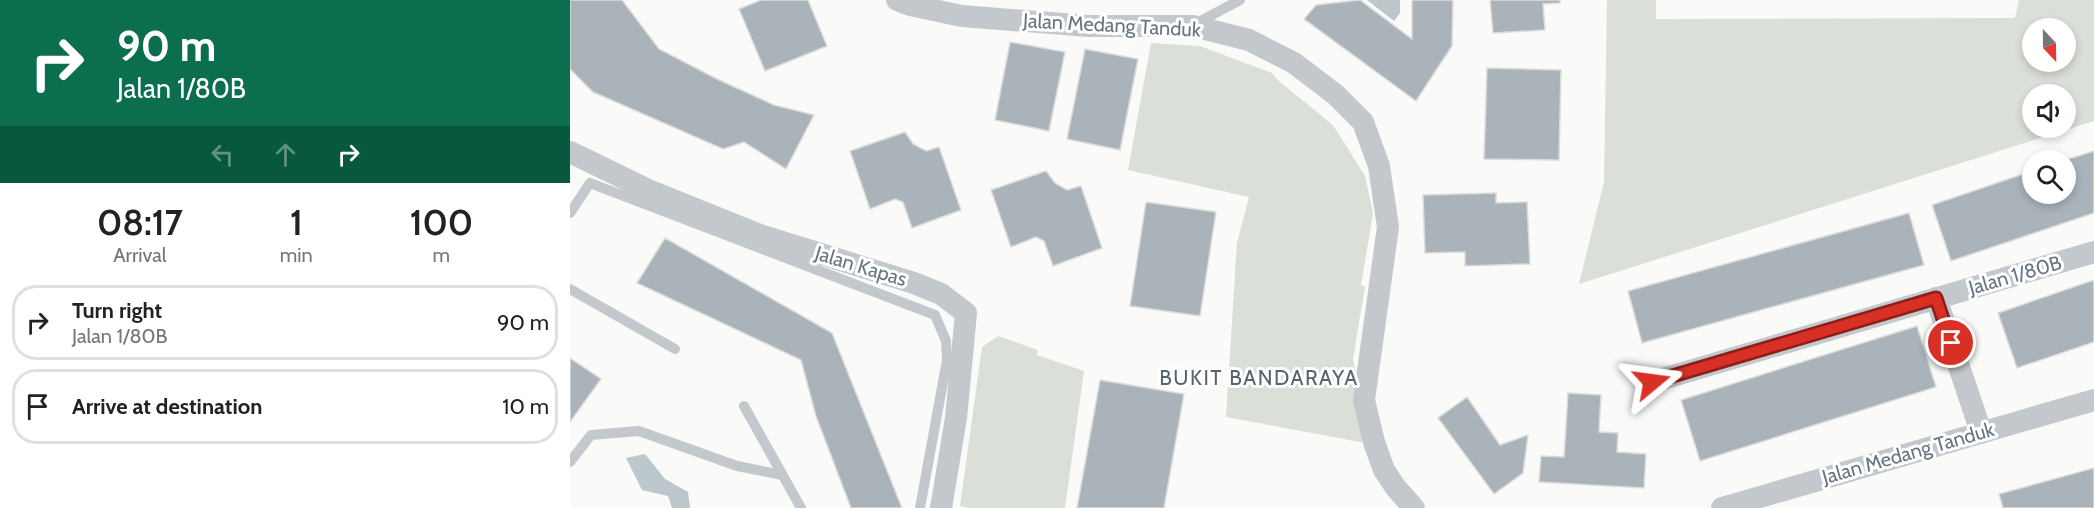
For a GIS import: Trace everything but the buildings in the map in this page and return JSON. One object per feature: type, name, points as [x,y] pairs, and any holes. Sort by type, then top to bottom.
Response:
[{"type":"street","name":"Jalan Medang Tanduk","points":[[897,0],[962,16],[1089,26],[1192,26],[1249,40],[1294,63],[1336,95],[1363,122],[1379,166],[1388,227],[1364,400],[1374,442],[1384,470],[1414,508]]},
{"type":"street","name":"Jalan Kapas","points":[[570,152],[648,190],[760,235],[914,283],[940,294],[966,313],[956,418],[941,508]]},
{"type":"street","name":"Jalan 1/80B","points":[[1652,382],[2094,252]]},
{"type":"street","points":[[1936,298],[1981,432]]},
{"type":"street","name":"Jalan Medang Tanduk","points":[[1722,508],[2094,400]]},
{"type":"lane","points":[[1192,26],[1240,0]]},
{"type":"lane","points":[[570,213],[591,183],[934,315],[946,341],[947,360],[920,508]]},
{"type":"lane","points":[[570,289],[675,349]]},
{"type":"lane","points":[[744,406],[801,508]]},
{"type":"lane","points":[[570,462],[591,435],[639,431],[737,466],[782,475]]},
{"type":"shaded area","points":[[1367,0],[1400,0],[1400,13],[1394,21]]},
{"type":"shaded area","points":[[1607,0],[1656,0],[1656,19],[2015,18],[2019,0],[2094,0],[2094,121],[2076,127],[2076,84],[2022,84],[2022,138],[2040,138],[1579,284],[1604,182]]},
{"type":"shaded area","points":[[1151,43],[1200,46],[1272,73],[1333,125],[1365,176],[1373,213],[1361,285],[1365,287],[1353,359],[1371,444],[1226,417],[1237,243],[1249,197],[1128,170]]},
{"type":"shaded area","points":[[998,336],[1038,350],[1037,355],[1084,371],[1065,508],[969,508],[960,506],[982,347]]},
{"type":"shaded area","points":[[645,454],[665,479],[688,492],[690,508],[672,508],[668,496],[642,490],[626,458]]},
{"type":"district","name":"BUKIT BANDARAYA","points":[[1259,378]]},
{"type":"route","points":[[1652,382],[1936,298],[1951,343]]}]
